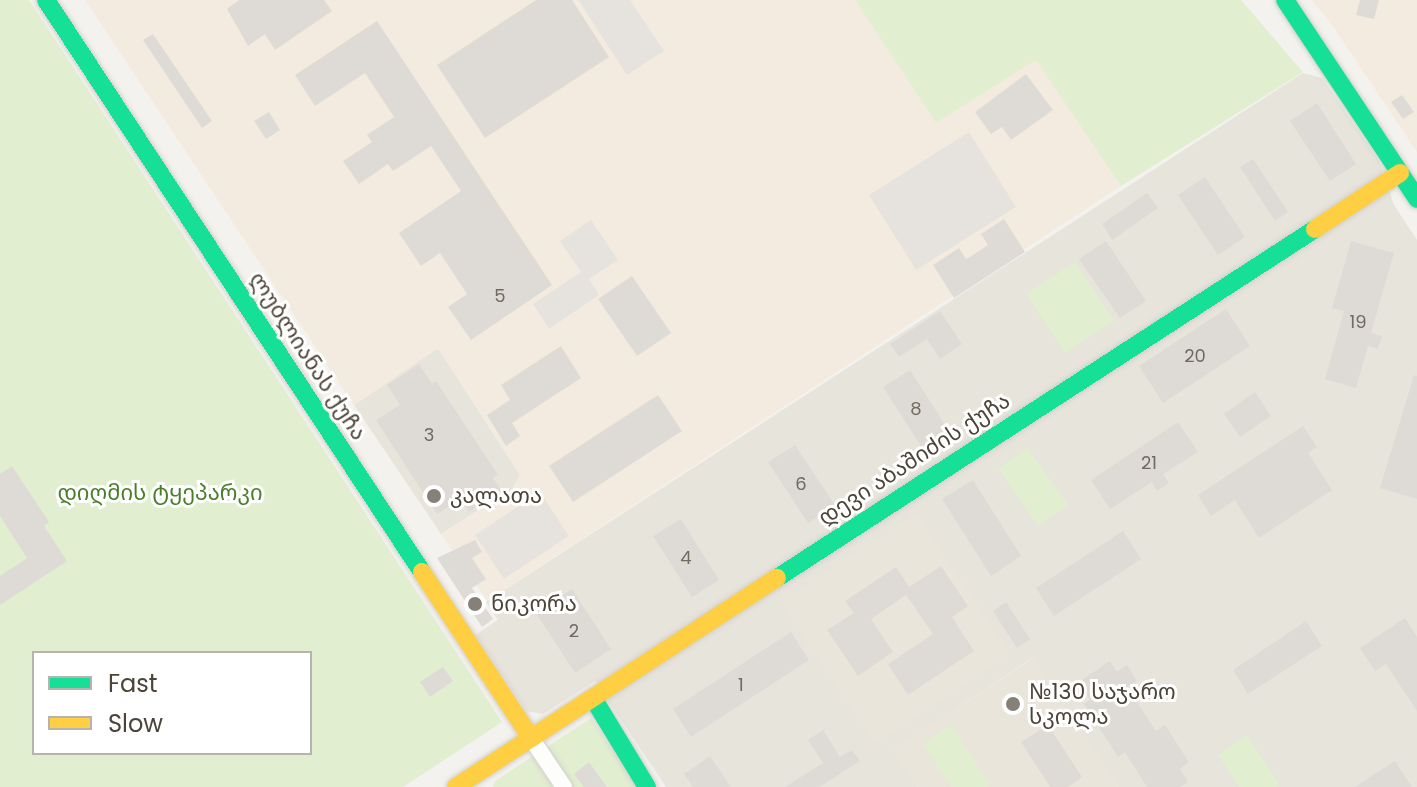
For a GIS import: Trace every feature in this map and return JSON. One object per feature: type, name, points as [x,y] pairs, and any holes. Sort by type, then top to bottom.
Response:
[{"type":"street","name":"ლუბლიანას ქუჩა","points":[[46,0],[531,738]]},
{"type":"street","points":[[1285,0],[1417,199]]},
{"type":"street","name":"დევი აბაშიძის ქუჩა","points":[[456,787],[480,780],[531,738],[1400,173]]},
{"type":"street","points":[[593,698],[647,787]]},
{"type":"street","points":[[531,738],[564,787]]},
{"type":"shaded area","points":[[85,0],[855,0],[936,123],[1036,60],[1121,186],[487,601],[441,534],[512,489],[520,475],[438,348],[354,405]]},
{"type":"shaded area","points":[[578,0],[630,0],[664,51],[627,75]]},
{"type":"shaded area","points":[[1311,0],[1417,0],[1417,152],[1330,22]]},
{"type":"shaded area","points":[[1303,73],[1322,78],[1379,161],[1394,205],[1417,240],[1417,787],[1118,787],[1032,658],[894,750],[918,787],[666,787],[595,681],[543,714],[526,711],[475,635],[498,620],[486,602]]},
{"type":"shaded area","points":[[969,132],[1016,207],[916,270],[869,195]]},
{"type":"shaded area","points":[[591,220],[618,260],[589,279],[599,295],[549,329],[533,304],[581,272],[560,241]]},
{"type":"shaded area","points":[[438,348],[520,475],[512,489],[441,534],[354,405]]},
{"type":"shaded area","points":[[540,492],[569,536],[504,579],[475,535]]},
{"type":"shaded area","points":[[916,514],[1009,654],[875,743],[782,603]]},
{"type":"shaded area","name":"№130 საჯარო სკოლა","points":[[1033,658],[1118,787],[918,787],[893,750]]},
{"type":"green space","name":"დიღმის ტყეპარკი","points":[[0,0],[29,0],[502,722],[403,787],[0,787]]},
{"type":"green space","points":[[855,0],[1241,0],[1303,72],[1121,186],[1036,60],[936,123]]},
{"type":"green space","points":[[1075,262],[1114,321],[1065,353],[1026,294]]},
{"type":"green space","points":[[1028,448],[1068,505],[1038,526],[998,468]]},
{"type":"green space","points":[[591,718],[637,787],[493,787],[495,781]]},
{"type":"green space","points":[[951,725],[990,784],[987,787],[951,787],[923,744]]},
{"type":"green space","points":[[1247,735],[1280,785],[1277,787],[1239,787],[1218,755]]},
{"type":"building","points":[[239,0],[324,0],[332,11],[275,50],[265,34],[248,46],[227,9]]},
{"type":"building","points":[[536,0],[572,0],[609,57],[485,138],[437,65]]},
{"type":"building","points":[[1360,0],[1379,0],[1374,19],[1356,15]]},
{"type":"building","points":[[377,21],[552,285],[471,340],[448,307],[467,294],[440,253],[421,266],[399,233],[461,191],[431,146],[393,171],[388,164],[359,184],[343,161],[372,142],[367,135],[394,117],[365,73],[315,106],[295,75]]},
{"type":"building","points":[[153,34],[212,121],[202,128],[143,40]]},
{"type":"building","points":[[1026,74],[1053,110],[1011,140],[1002,127],[991,134],[975,112]]},
{"type":"building","points":[[1402,95],[1414,112],[1403,119],[1391,102]]},
{"type":"building","points":[[1317,103],[1356,164],[1330,181],[1290,121]]},
{"type":"building","points":[[269,112],[280,130],[266,139],[254,121]]},
{"type":"building","points":[[1253,159],[1288,212],[1275,221],[1240,167]]},
{"type":"building","points":[[1205,177],[1245,237],[1218,255],[1178,195]]},
{"type":"building","points":[[1147,193],[1158,208],[1112,240],[1102,224]]},
{"type":"building","points":[[1004,219],[1025,252],[954,298],[933,265],[959,248],[966,259],[976,253],[988,245],[981,234]]},
{"type":"building","points":[[1106,241],[1146,301],[1120,318],[1079,259]]},
{"type":"building","points":[[1351,241],[1394,253],[1371,333],[1382,336],[1378,349],[1368,346],[1356,388],[1325,379],[1344,311],[1332,308]]},
{"type":"building","points":[[632,276],[671,333],[637,356],[598,299]]},
{"type":"building","points":[[1226,309],[1250,346],[1163,403],[1139,366]]},
{"type":"building","points":[[940,311],[962,344],[940,359],[927,339],[899,357],[890,344]]},
{"type":"building","points":[[561,346],[581,378],[512,423],[520,436],[506,446],[487,415],[510,400],[501,385]]},
{"type":"building","points":[[419,364],[432,384],[436,381],[498,475],[493,478],[501,490],[469,512],[461,499],[437,514],[376,420],[400,405],[387,385]]},
{"type":"building","points":[[910,370],[949,431],[922,448],[883,387]]},
{"type":"building","points":[[1414,375],[1417,376],[1417,499],[1380,488]]},
{"type":"building","points":[[1255,392],[1271,416],[1240,437],[1224,414]]},
{"type":"building","points":[[658,395],[682,431],[573,502],[549,466]]},
{"type":"building","points":[[1178,422],[1198,452],[1163,474],[1169,483],[1157,491],[1152,482],[1110,509],[1091,480]]},
{"type":"building","points":[[1303,426],[1317,447],[1308,453],[1332,490],[1259,538],[1235,500],[1211,516],[1198,495]]},
{"type":"building","points":[[795,445],[835,505],[808,523],[768,462]]},
{"type":"building","points":[[12,466],[49,522],[44,526],[67,561],[0,605],[0,576],[27,558],[0,516],[0,474]]},
{"type":"building","points":[[973,480],[1021,556],[991,576],[942,499]]},
{"type":"building","points":[[681,519],[719,580],[692,597],[653,536]]},
{"type":"building","points":[[1123,531],[1141,559],[1054,616],[1036,588]]},
{"type":"building","points":[[475,540],[482,552],[472,558],[486,579],[472,588],[493,619],[482,627],[437,558]]},
{"type":"building","points":[[941,566],[968,606],[952,617],[974,651],[908,695],[888,664],[933,634],[906,595],[871,619],[893,652],[858,676],[827,630],[854,613],[845,601],[896,567],[909,587]]},
{"type":"building","points":[[572,589],[611,649],[575,673],[536,613]]},
{"type":"building","points":[[1006,602],[1030,639],[1017,648],[993,611]]},
{"type":"building","points":[[1405,618],[1417,637],[1417,711],[1386,664],[1375,671],[1360,648]]},
{"type":"building","points":[[1306,621],[1322,646],[1248,694],[1233,670]]},
{"type":"building","points":[[791,632],[809,660],[691,737],[673,709]]},
{"type":"building","points":[[1110,661],[1117,672],[1127,665],[1137,681],[1127,687],[1156,731],[1165,725],[1189,762],[1180,769],[1188,782],[1180,787],[1147,787],[1125,752],[1118,757],[1084,704],[1090,700],[1079,682]]},
{"type":"building","points":[[443,667],[453,681],[430,697],[420,682]]},
{"type":"building","points":[[1048,725],[1082,777],[1068,787],[1050,787],[1021,742]]},
{"type":"building","points":[[823,730],[840,757],[852,750],[860,761],[819,787],[785,787],[823,763],[808,740]]},
{"type":"building","points":[[710,756],[731,787],[693,787],[684,774]]},
{"type":"building","points":[[1395,761],[1412,787],[1355,787]]},
{"type":"building","points":[[589,762],[607,787],[584,787],[574,774]]},
{"type":"traffic: fast","points":[[46,0],[422,572]]},
{"type":"traffic: fast","points":[[1285,0],[1417,199]]},
{"type":"traffic: fast","points":[[777,578],[1315,229]]},
{"type":"traffic: fast","points":[[593,698],[647,787]]},
{"type":"traffic: slow","points":[[1315,229],[1400,173]]},
{"type":"traffic: slow","points":[[422,572],[531,738]]},
{"type":"traffic: slow","points":[[456,787],[777,578]]},
{"type":"place","name":"კალათა","points":[[434,496]]},
{"type":"place","name":"ნიკორა","points":[[475,604]]},
{"type":"place","name":"№130 საჯარო სკოლა","points":[[1013,704]]}]
